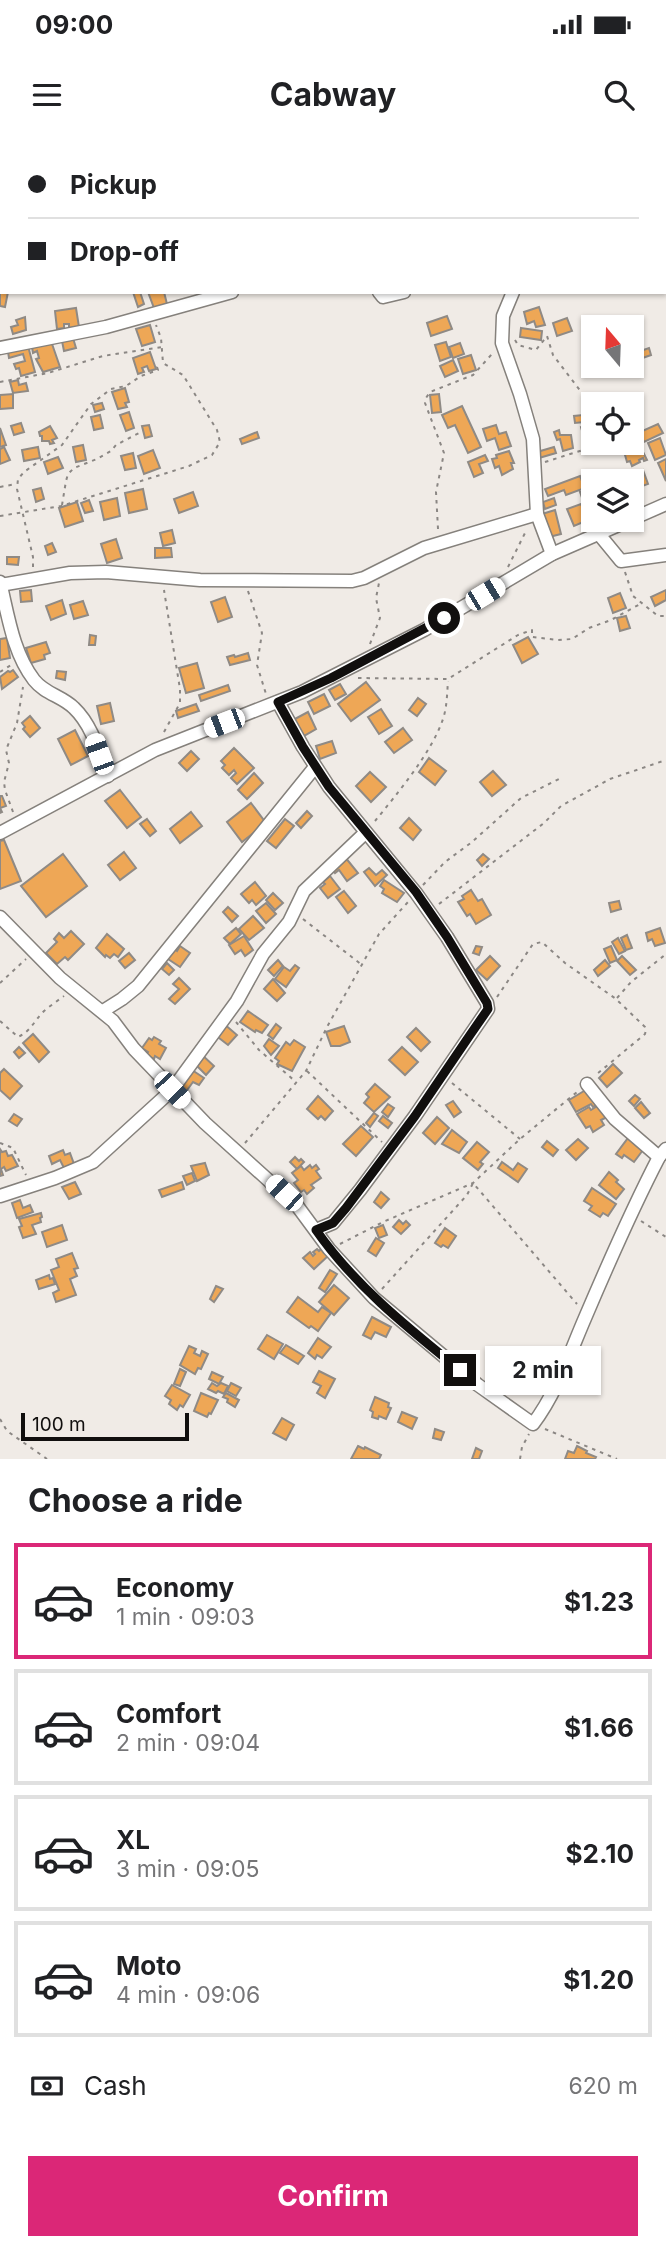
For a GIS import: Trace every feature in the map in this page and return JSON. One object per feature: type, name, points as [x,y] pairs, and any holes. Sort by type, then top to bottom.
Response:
[{"type":"street","points":[[0,348],[106,327],[225,294]]},
{"type":"street","points":[[380,294],[383,298],[397,294]]},
{"type":"street","points":[[504,294],[508,306]]},
{"type":"street","points":[[512,294],[501,325],[502,342],[533,439],[538,517],[552,554]]},
{"type":"street","points":[[644,514],[666,505]]},
{"type":"street","points":[[107,776],[91,732],[75,708],[44,691],[23,663],[0,584],[70,573],[106,572],[162,578],[339,583],[364,578],[411,553],[440,543],[538,517]]},
{"type":"street","points":[[0,833],[155,750],[274,704],[368,659],[424,630],[552,554],[598,533],[621,561],[666,555]]},
{"type":"street","points":[[274,704],[339,801],[416,892],[482,993],[488,1009],[390,1149],[333,1223],[316,1230]]},
{"type":"street","points":[[103,1011],[138,986],[315,767]]},
{"type":"street","points":[[0,1196],[93,1162],[172,1090],[244,989],[256,964],[286,927],[304,891],[365,833]]},
{"type":"street","points":[[0,917],[73,989],[103,1011],[172,1090],[291,1200],[329,1249],[374,1297],[478,1385],[533,1424],[556,1390],[631,1214],[663,1153],[615,1119],[587,1084]]},
{"type":"path","points":[[153,314],[161,338],[163,363]]},
{"type":"path","points":[[501,325],[518,345],[536,349],[547,336],[553,355],[581,392]]},
{"type":"path","points":[[440,543],[436,492],[444,453],[425,403],[426,398],[429,392],[473,375],[502,342]]},
{"type":"path","points":[[0,382],[48,373],[103,356],[162,347]]},
{"type":"path","points":[[0,487],[16,484],[24,472],[62,445],[91,404],[111,389],[127,386],[141,376],[158,370],[157,367],[163,363]]},
{"type":"path","points":[[0,516],[61,506],[189,466],[212,455],[220,437],[186,380],[179,372],[163,363]]},
{"type":"path","points":[[61,506],[68,474],[74,468],[97,459],[139,433]]},
{"type":"path","points":[[534,465],[581,450]]},
{"type":"path","points":[[16,484],[33,557],[32,579]]},
{"type":"path","points":[[506,581],[507,569],[527,530],[538,517]]},
{"type":"path","points":[[621,561],[633,596],[658,616],[666,616]]},
{"type":"path","points":[[368,659],[380,618],[376,598],[380,569]]},
{"type":"path","points":[[155,750],[180,703],[162,578]]},
{"type":"path","points":[[244,580],[262,633],[257,665],[274,704]]},
{"type":"path","points":[[359,678],[448,679],[525,632],[531,630],[532,637],[572,639],[642,603]]},
{"type":"path","points":[[0,672],[23,663],[17,723],[6,750],[9,764],[5,790],[18,823]]},
{"type":"path","points":[[365,833],[404,786],[437,734],[447,707],[448,679]]},
{"type":"path","points":[[430,912],[544,823],[561,806],[610,779],[666,760]]},
{"type":"path","points":[[237,1152],[306,1071],[327,1027],[379,934],[445,862],[521,798],[559,779]]},
{"type":"path","points":[[294,912],[362,965]]},
{"type":"path","points":[[374,1297],[467,1195],[473,1184],[520,1139],[645,1034],[646,1030],[616,999],[565,963],[541,942],[533,944],[488,1009]]},
{"type":"path","points":[[0,982],[34,951]]},
{"type":"path","points":[[616,999],[666,954]]},
{"type":"path","points":[[0,1021],[21,1037],[30,1031],[46,1010],[73,989]]},
{"type":"path","points":[[228,1013],[259,1050],[296,1082]]},
{"type":"path","points":[[306,1071],[390,1149]]},
{"type":"path","points":[[443,1075],[520,1139]]},
{"type":"path","points":[[0,1143],[13,1148],[29,1186]]},
{"type":"path","points":[[329,1249],[383,1222],[473,1184]]},
{"type":"path","points":[[473,1184],[586,1315]]},
{"type":"path","points":[[631,1214],[666,1237]]},
{"type":"path","points":[[0,1419],[7,1431],[47,1459]]},
{"type":"path","points":[[520,1459],[522,1447],[533,1424],[617,1459]]},
{"type":"building","points":[[0,294],[8,294],[5,307],[0,306]]},
{"type":"building","points":[[134,294],[141,294],[144,304],[138,307]]},
{"type":"building","points":[[149,294],[164,294],[167,304],[154,308]]},
{"type":"building","points":[[539,307],[545,325],[536,327],[534,321],[527,324],[524,312]]},
{"type":"building","points":[[76,308],[79,327],[69,328],[69,324],[64,324],[64,328],[57,329],[55,311]]},
{"type":"building","points":[[447,316],[452,329],[431,336],[427,323]]},
{"type":"building","points":[[25,317],[26,330],[13,334],[11,327],[18,325],[16,320]]},
{"type":"building","points":[[567,318],[572,331],[557,336],[553,323]]},
{"type":"building","points":[[150,325],[155,342],[142,346],[136,329]]},
{"type":"building","points":[[521,328],[542,331],[541,340],[520,337]]},
{"type":"building","points":[[73,338],[76,348],[64,351],[62,341]]},
{"type":"building","points":[[51,341],[60,367],[43,372],[36,359],[39,358],[37,351],[33,353],[32,347]]},
{"type":"building","points":[[446,342],[451,357],[440,361],[435,345]]},
{"type":"building","points":[[460,343],[464,354],[453,358],[449,347]]},
{"type":"building","points":[[28,346],[35,372],[21,376],[19,368],[16,369],[14,364],[25,361],[23,354],[9,358],[8,352]]},
{"type":"building","points":[[649,348],[651,355],[644,358],[644,350]]},
{"type":"building","points":[[150,352],[156,369],[149,371],[147,366],[142,368],[144,372],[138,374],[133,358]]},
{"type":"building","points":[[471,355],[476,370],[463,374],[458,359]]},
{"type":"building","points":[[453,360],[458,371],[445,377],[440,366]]},
{"type":"building","points":[[18,380],[19,385],[26,383],[28,391],[13,393],[10,382]]},
{"type":"building","points":[[125,388],[129,402],[125,403],[127,407],[118,409],[112,392]]},
{"type":"building","points":[[13,394],[13,408],[0,409],[0,395]]},
{"type":"building","points":[[439,394],[441,412],[432,413],[430,395]]},
{"type":"building","points":[[102,403],[104,409],[95,412],[93,405]]},
{"type":"building","points":[[462,406],[481,447],[468,453],[455,425],[448,428],[442,415]]},
{"type":"building","points":[[129,412],[134,428],[126,431],[120,415]]},
{"type":"building","points":[[100,415],[103,428],[94,430],[91,417]]},
{"type":"building","points":[[581,415],[581,422],[575,423],[574,416]]},
{"type":"building","points":[[21,423],[24,432],[14,435],[11,426]]},
{"type":"building","points":[[658,424],[663,433],[644,442],[644,430]]},
{"type":"building","points":[[149,425],[152,436],[145,438],[142,426]]},
{"type":"building","points":[[496,425],[499,434],[506,432],[511,446],[499,450],[495,438],[487,441],[483,429]]},
{"type":"building","points":[[50,426],[57,438],[50,444],[49,441],[42,441],[39,432]]},
{"type":"building","points":[[0,428],[6,445],[0,447]]},
{"type":"building","points":[[559,430],[560,435],[571,435],[573,448],[563,451],[560,439],[557,440],[554,432]]},
{"type":"building","points":[[257,432],[259,438],[242,444],[240,439]]},
{"type":"building","points":[[660,438],[666,455],[655,460],[648,443]]},
{"type":"building","points":[[83,445],[86,460],[76,462],[73,447]]},
{"type":"building","points":[[4,447],[10,460],[0,464],[0,449]]},
{"type":"building","points":[[38,447],[40,458],[24,461],[22,450]]},
{"type":"building","points":[[554,447],[556,453],[539,458],[537,452]]},
{"type":"building","points":[[153,450],[160,468],[144,474],[138,456]]},
{"type":"building","points":[[509,451],[514,463],[511,463],[513,469],[502,475],[499,466],[495,468],[492,459]]},
{"type":"building","points":[[133,453],[136,468],[125,470],[121,456]]},
{"type":"building","points":[[644,454],[647,460],[644,461],[643,458],[632,466],[630,461],[627,462],[625,455]]},
{"type":"building","points":[[485,455],[488,461],[479,464],[483,473],[474,477],[468,462]]},
{"type":"building","points":[[58,457],[63,468],[48,474],[44,462]]},
{"type":"building","points":[[666,459],[666,481],[658,463]]},
{"type":"building","points":[[580,476],[581,478],[581,489],[566,495],[564,490],[548,496],[545,489]]},
{"type":"building","points":[[41,488],[44,499],[36,502],[33,490]]},
{"type":"building","points":[[143,489],[147,509],[129,513],[125,493]]},
{"type":"building","points":[[193,492],[198,506],[179,513],[174,499]]},
{"type":"building","points":[[117,498],[120,516],[104,520],[100,502]]},
{"type":"building","points":[[554,498],[556,505],[545,509],[543,502]]},
{"type":"building","points":[[89,500],[93,511],[85,513],[81,503]]},
{"type":"building","points":[[77,502],[83,521],[65,527],[59,508]]},
{"type":"building","points":[[581,504],[581,523],[574,526],[567,509]]},
{"type":"building","points":[[555,510],[561,534],[549,537],[542,514]]},
{"type":"building","points":[[172,530],[175,543],[163,546],[160,533]]},
{"type":"building","points":[[116,539],[122,558],[107,563],[101,544]]},
{"type":"building","points":[[52,543],[56,552],[48,555],[45,546]]},
{"type":"building","points":[[155,548],[171,548],[172,557],[155,558]]},
{"type":"building","points":[[7,557],[19,557],[18,565],[7,564]]},
{"type":"building","points":[[31,590],[32,601],[21,602],[20,591]]},
{"type":"building","points":[[666,590],[666,600],[655,606],[651,597]]},
{"type":"building","points":[[620,593],[626,608],[613,613],[608,598]]},
{"type":"building","points":[[225,597],[232,617],[218,622],[211,602]]},
{"type":"building","points":[[62,600],[66,614],[51,620],[46,606]]},
{"type":"building","points":[[83,601],[88,615],[74,619],[70,605]]},
{"type":"building","points":[[626,616],[630,628],[620,631],[617,618]]},
{"type":"building","points":[[90,635],[96,636],[95,645],[89,645]]},
{"type":"building","points":[[528,637],[538,654],[522,663],[513,645]]},
{"type":"building","points":[[7,638],[10,658],[0,660],[0,639]]},
{"type":"building","points":[[46,642],[50,653],[44,655],[45,659],[31,663],[26,648]]},
{"type":"building","points":[[248,653],[250,660],[230,665],[227,657]]},
{"type":"building","points":[[197,663],[204,688],[186,693],[179,668]]},
{"type":"building","points":[[13,670],[18,677],[2,689],[0,677]]},
{"type":"building","points":[[57,671],[66,672],[65,680],[56,678]]},
{"type":"building","points":[[366,682],[380,700],[351,721],[338,704]]},
{"type":"building","points":[[340,684],[346,694],[335,700],[329,690]]},
{"type":"building","points":[[228,685],[230,691],[201,701],[199,695]]},
{"type":"building","points":[[324,694],[330,706],[314,714],[308,702]]},
{"type":"building","points":[[418,698],[426,704],[417,716],[409,710]]},
{"type":"building","points":[[110,703],[114,721],[101,724],[97,706]]},
{"type":"building","points":[[196,704],[199,711],[178,718],[176,711]]},
{"type":"building","points":[[381,709],[392,726],[379,734],[368,717]]},
{"type":"building","points":[[308,712],[316,729],[302,737],[293,720]]},
{"type":"building","points":[[30,716],[40,728],[30,737],[23,729],[25,727],[22,723]]},
{"type":"building","points":[[403,728],[412,740],[394,753],[385,742]]},
{"type":"building","points":[[75,730],[88,756],[71,765],[58,739]]},
{"type":"building","points":[[332,741],[336,753],[320,759],[316,746]]},
{"type":"building","points":[[234,748],[254,768],[237,784],[231,778],[236,773],[234,770],[229,775],[222,768],[225,765],[221,761]]},
{"type":"building","points":[[191,751],[199,759],[187,771],[179,763]]},
{"type":"building","points":[[429,758],[446,771],[435,785],[419,772]]},
{"type":"building","points":[[493,771],[506,785],[492,796],[480,782]]},
{"type":"building","points":[[370,772],[386,787],[371,802],[356,786]]},
{"type":"building","points":[[254,773],[263,783],[247,799],[238,790]]},
{"type":"building","points":[[120,790],[141,817],[127,828],[105,801]]},
{"type":"building","points":[[0,796],[6,806],[0,808]]},
{"type":"building","points":[[251,803],[266,823],[242,842],[227,822]]},
{"type":"building","points":[[307,811],[312,816],[301,828],[296,823]]},
{"type":"building","points":[[191,812],[202,826],[180,843],[170,829]]},
{"type":"building","points":[[409,818],[421,830],[413,840],[400,828]]},
{"type":"building","points":[[147,819],[156,831],[150,836],[140,824]]},
{"type":"building","points":[[285,819],[294,826],[276,848],[267,841]]},
{"type":"building","points":[[4,840],[21,881],[0,889],[0,841]]},
{"type":"building","points":[[124,852],[136,868],[120,880],[108,865]]},
{"type":"building","points":[[63,854],[87,886],[46,917],[21,886]]},
{"type":"building","points":[[483,854],[489,859],[482,866],[477,860]]},
{"type":"building","points":[[345,857],[358,873],[347,881],[339,870],[335,873],[331,868]]},
{"type":"building","points":[[369,868],[376,875],[382,870],[387,875],[375,886],[364,872]]},
{"type":"building","points":[[330,876],[340,889],[328,898],[320,888]]},
{"type":"building","points":[[384,880],[404,893],[397,902],[382,893],[384,889],[380,886]]},
{"type":"building","points":[[255,882],[266,896],[256,905],[252,900],[249,903],[241,894]]},
{"type":"building","points":[[471,890],[478,901],[482,899],[491,915],[476,924],[458,902]]},
{"type":"building","points":[[344,891],[356,906],[348,913],[336,897]]},
{"type":"building","points":[[273,893],[283,903],[275,910],[266,900]]},
{"type":"building","points":[[619,901],[621,909],[611,912],[609,903]]},
{"type":"building","points":[[266,903],[276,914],[266,923],[256,911]]},
{"type":"building","points":[[228,907],[238,916],[232,922],[223,912]]},
{"type":"building","points":[[253,916],[264,928],[249,940],[239,929]]},
{"type":"building","points":[[236,928],[241,934],[230,944],[224,938]]},
{"type":"building","points":[[660,928],[665,943],[655,946],[652,939],[648,941],[646,933]]},
{"type":"building","points":[[71,931],[84,944],[68,960],[65,957],[57,964],[46,953],[57,942],[54,939],[59,933],[64,938]]},
{"type":"building","points":[[107,934],[124,949],[118,957],[114,954],[110,958],[106,955],[105,957],[96,948]]},
{"type":"building","points":[[627,935],[632,948],[626,950],[621,938]]},
{"type":"building","points":[[244,936],[253,950],[245,956],[241,950],[235,954],[229,945]]},
{"type":"building","points":[[618,938],[625,951],[619,954],[612,942]]},
{"type":"building","points":[[180,946],[190,953],[180,967],[165,957],[172,947],[177,951]]},
{"type":"building","points":[[476,946],[482,947],[479,955],[473,953]]},
{"type":"building","points":[[611,946],[617,960],[610,963],[604,949]]},
{"type":"building","points":[[129,953],[135,960],[125,968],[119,961]]},
{"type":"building","points":[[490,956],[500,966],[487,980],[476,970]]},
{"type":"building","points":[[622,956],[636,970],[630,975],[617,961]]},
{"type":"building","points":[[278,960],[283,966],[274,976],[268,970]]},
{"type":"building","points":[[605,960],[610,966],[598,976],[594,970]]},
{"type":"building","points":[[167,963],[174,970],[169,975],[162,969]]},
{"type":"building","points":[[295,965],[299,968],[286,987],[275,979],[284,967],[290,971]]},
{"type":"building","points":[[179,978],[190,989],[175,1004],[169,999],[179,989],[173,984]]},
{"type":"building","points":[[273,979],[285,993],[277,1001],[264,989]]},
{"type":"building","points":[[248,1011],[268,1025],[262,1033],[256,1030],[255,1032],[240,1022]]},
{"type":"building","points":[[223,1023],[237,1035],[228,1045],[214,1034]]},
{"type":"building","points":[[276,1024],[281,1028],[273,1039],[268,1035]]},
{"type":"building","points":[[344,1026],[350,1042],[331,1046],[326,1032]]},
{"type":"building","points":[[416,1028],[430,1042],[421,1051],[407,1037]]},
{"type":"building","points":[[33,1034],[49,1052],[39,1062],[23,1043]]},
{"type":"building","points":[[154,1037],[166,1048],[160,1059],[146,1055],[148,1052],[142,1048],[149,1038],[152,1040]]},
{"type":"building","points":[[269,1039],[279,1046],[271,1055],[264,1046]]},
{"type":"building","points":[[294,1040],[305,1047],[292,1071],[277,1064],[279,1061],[275,1058],[286,1042],[290,1045]]},
{"type":"building","points":[[19,1047],[25,1053],[19,1058],[14,1052]]},
{"type":"building","points":[[402,1047],[418,1062],[405,1075],[389,1060]]},
{"type":"building","points":[[200,1053],[214,1066],[206,1075],[193,1062]]},
{"type":"building","points":[[613,1064],[622,1073],[607,1087],[599,1078]]},
{"type":"building","points":[[189,1068],[204,1078],[199,1085],[193,1082],[185,1093],[176,1087]]},
{"type":"building","points":[[4,1069],[22,1086],[10,1099],[0,1090],[0,1073]]},
{"type":"building","points":[[375,1084],[390,1097],[374,1112],[364,1103],[369,1097],[366,1094]]},
{"type":"building","points":[[589,1088],[599,1104],[593,1107],[591,1104],[576,1112],[569,1100]]},
{"type":"building","points":[[635,1095],[640,1099],[634,1106],[629,1101]]},
{"type":"building","points":[[318,1096],[333,1111],[325,1120],[321,1116],[318,1119],[307,1109]]},
{"type":"building","points":[[453,1101],[461,1112],[454,1117],[446,1105]]},
{"type":"building","points":[[641,1102],[650,1113],[644,1118],[635,1108]]},
{"type":"building","points":[[388,1104],[394,1108],[388,1117],[382,1112]]},
{"type":"building","points":[[599,1105],[607,1117],[601,1120],[604,1125],[593,1132],[590,1126],[586,1128],[577,1114]]},
{"type":"building","points":[[374,1113],[378,1116],[370,1127],[366,1123]]},
{"type":"building","points":[[14,1114],[22,1119],[17,1126],[9,1121]]},
{"type":"building","points":[[383,1116],[392,1123],[388,1128],[379,1121]]},
{"type":"building","points":[[437,1117],[449,1128],[435,1144],[423,1133]]},
{"type":"building","points":[[361,1126],[373,1137],[356,1156],[343,1144]]},
{"type":"building","points":[[452,1130],[467,1142],[459,1153],[442,1144]]},
{"type":"building","points":[[628,1138],[643,1150],[634,1162],[624,1155],[622,1158],[616,1154]]},
{"type":"building","points":[[578,1139],[588,1148],[576,1160],[566,1150]]},
{"type":"building","points":[[547,1141],[558,1150],[553,1156],[542,1147]]},
{"type":"building","points":[[477,1142],[489,1152],[480,1162],[483,1164],[478,1170],[463,1158]]},
{"type":"building","points":[[0,1149],[2,1152],[6,1151],[8,1156],[12,1155],[18,1166],[6,1171],[4,1167],[1,1169],[3,1175],[0,1176]]},
{"type":"building","points":[[63,1150],[65,1155],[70,1153],[74,1164],[64,1168],[60,1160],[52,1164],[49,1156]]},
{"type":"building","points":[[295,1157],[304,1162],[297,1169],[290,1162]]},
{"type":"building","points":[[502,1162],[513,1170],[518,1163],[527,1169],[518,1182],[498,1168]]},
{"type":"building","points":[[205,1163],[209,1175],[197,1181],[191,1166]]},
{"type":"building","points":[[310,1165],[312,1168],[316,1165],[319,1169],[316,1171],[321,1178],[311,1185],[314,1188],[307,1194],[304,1190],[301,1192],[294,1183],[298,1180],[292,1173],[301,1166],[304,1170]]},
{"type":"building","points":[[609,1172],[624,1189],[616,1199],[599,1185]]},
{"type":"building","points":[[192,1173],[195,1181],[187,1185],[183,1176]]},
{"type":"building","points":[[75,1182],[81,1194],[69,1199],[62,1187]]},
{"type":"building","points":[[182,1182],[184,1189],[162,1197],[159,1190]]},
{"type":"building","points":[[592,1188],[616,1204],[608,1216],[603,1213],[600,1217],[589,1210],[592,1206],[584,1201]]},
{"type":"building","points":[[381,1192],[389,1199],[381,1208],[374,1202]]},
{"type":"building","points":[[20,1200],[23,1208],[30,1205],[33,1212],[17,1218],[12,1203]]},
{"type":"building","points":[[41,1213],[41,1222],[32,1225],[36,1234],[23,1238],[19,1219]]},
{"type":"building","points":[[399,1220],[410,1225],[401,1234],[393,1227]]},
{"type":"building","points":[[62,1225],[67,1240],[47,1247],[42,1232]]},
{"type":"building","points":[[383,1225],[387,1235],[379,1238],[375,1228]]},
{"type":"building","points":[[445,1228],[456,1236],[448,1248],[435,1243]]},
{"type":"building","points":[[376,1238],[384,1243],[376,1256],[368,1251]]},
{"type":"building","points":[[317,1249],[321,1249],[328,1256],[314,1269],[303,1258],[310,1252],[313,1256]]},
{"type":"building","points":[[72,1253],[78,1268],[74,1269],[77,1276],[70,1279],[76,1295],[56,1302],[53,1293],[59,1290],[51,1270],[59,1267],[56,1259]]},
{"type":"building","points":[[330,1270],[337,1274],[325,1292],[319,1288]]},
{"type":"building","points":[[49,1275],[55,1284],[39,1289],[36,1280]]},
{"type":"building","points":[[334,1285],[349,1298],[334,1315],[319,1302]]},
{"type":"building","points":[[216,1286],[223,1289],[214,1302],[210,1299]]},
{"type":"building","points":[[298,1297],[318,1312],[322,1307],[331,1313],[318,1331],[311,1326],[309,1328],[287,1312]]},
{"type":"building","points":[[372,1317],[391,1327],[386,1337],[375,1332],[371,1339],[363,1335]]},
{"type":"building","points":[[267,1335],[283,1344],[274,1359],[258,1349]]},
{"type":"building","points":[[318,1338],[331,1347],[322,1358],[317,1355],[315,1359],[308,1353]]},
{"type":"building","points":[[286,1345],[304,1356],[298,1364],[280,1353]]},
{"type":"building","points":[[189,1346],[196,1349],[194,1353],[200,1356],[202,1351],[208,1354],[201,1369],[198,1368],[195,1374],[180,1365]]},
{"type":"building","points":[[180,1369],[186,1372],[180,1386],[174,1384]]},
{"type":"building","points":[[319,1371],[335,1379],[325,1398],[317,1393],[321,1386],[313,1382]]},
{"type":"building","points":[[212,1372],[223,1377],[219,1384],[209,1379]]},
{"type":"building","points":[[212,1383],[228,1386],[224,1394],[208,1389]]},
{"type":"building","points":[[231,1383],[241,1388],[236,1396],[227,1391]]},
{"type":"building","points":[[172,1385],[190,1395],[183,1407],[180,1405],[177,1410],[169,1404],[171,1400],[165,1396]]},
{"type":"building","points":[[201,1393],[218,1400],[207,1417],[194,1411]]},
{"type":"building","points":[[226,1393],[239,1400],[235,1407],[223,1397]]},
{"type":"building","points":[[375,1397],[389,1403],[388,1407],[391,1408],[386,1419],[372,1417],[373,1412],[370,1410]]},
{"type":"building","points":[[402,1412],[417,1418],[412,1429],[398,1422]]},
{"type":"building","points":[[282,1418],[294,1425],[286,1440],[273,1433]]},
{"type":"building","points":[[435,1429],[444,1432],[441,1440],[433,1438]]},
{"type":"building","points":[[358,1446],[381,1455],[379,1459],[351,1459]]},
{"type":"building","points":[[577,1446],[596,1457],[595,1459],[565,1459],[568,1451],[574,1453]]},
{"type":"building","points":[[476,1448],[482,1451],[479,1459],[472,1459]]},
{"type":"route","points":[[444,618],[331,678],[278,702],[329,787],[416,892],[487,1003],[488,1009],[415,1116],[360,1190],[333,1223],[316,1230],[329,1249],[374,1297],[460,1370]]}]
